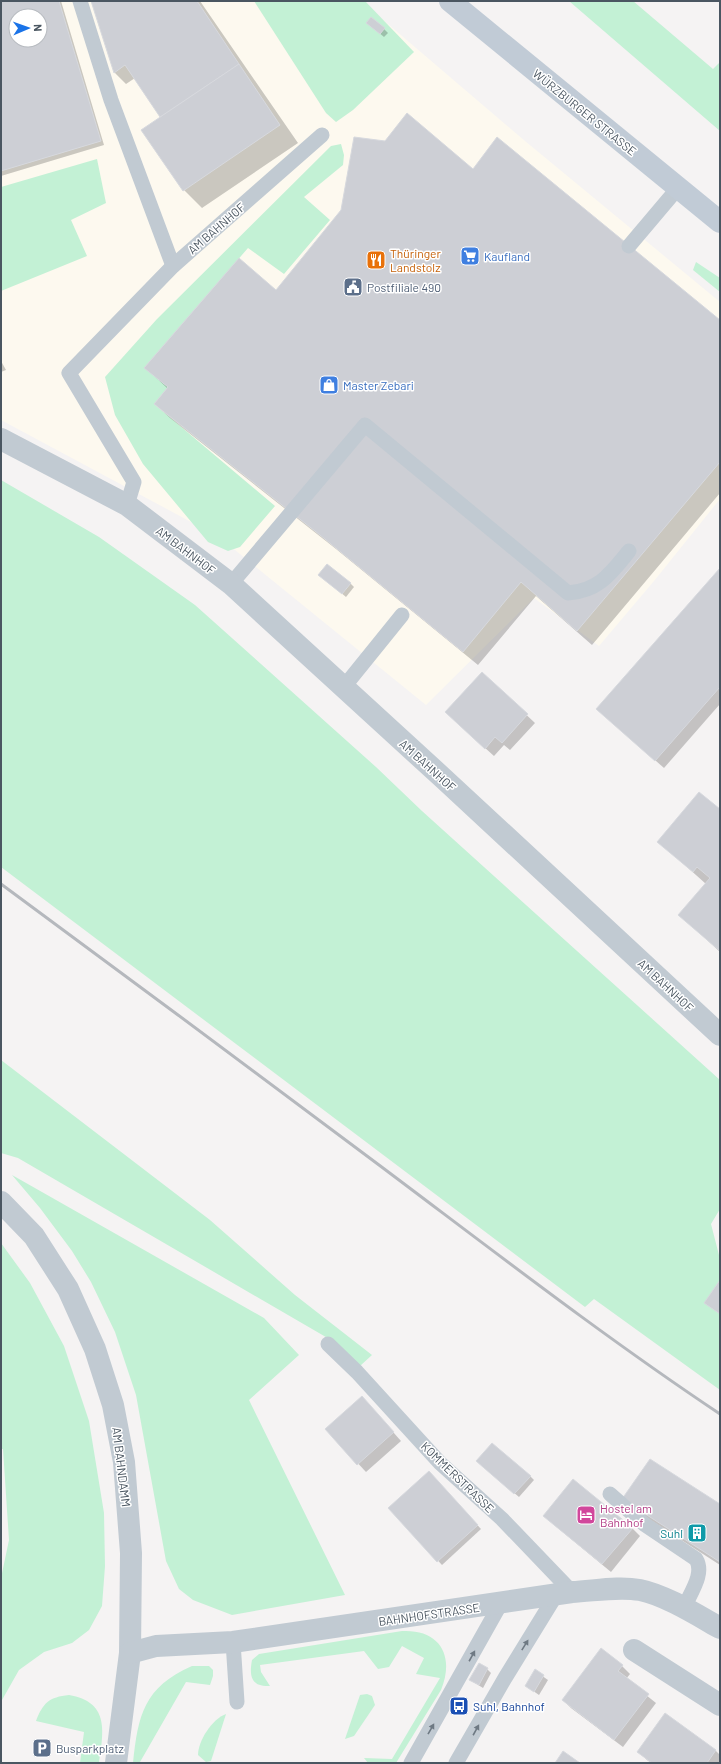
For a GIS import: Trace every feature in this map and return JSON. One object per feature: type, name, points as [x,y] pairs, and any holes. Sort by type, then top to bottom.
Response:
[{"type":"main road","name":"WÜRZBURGER STRASSE","points":[[450,1],[720,222]]},
{"type":"street","name":"AM BAHNHOF","points":[[1,439],[127,505],[231,584],[720,1035]]},
{"type":"street","name":"AM BAHNDAMM","points":[[1,1202],[34,1236],[68,1289],[95,1349],[113,1405],[124,1462],[131,1553],[130,1653],[116,1763]]},
{"type":"street","name":"BAHNHOFSTRASSE","points":[[130,1653],[156,1646],[233,1642],[564,1593],[624,1589],[640,1590],[684,1608],[720,1628]]},
{"type":"street","points":[[634,1650],[720,1705]]},
{"type":"lane","points":[[80,1],[111,100],[173,266]]},
{"type":"lane","name":"AM BAHNHOF","points":[[127,505],[134,482],[69,373],[173,266],[322,135]]},
{"type":"lane","points":[[629,246],[678,188]]},
{"type":"lane","points":[[231,584],[365,425],[568,592],[581,592],[601,582],[610,574],[629,551]]},
{"type":"lane","points":[[343,688],[402,615]]},
{"type":"lane","name":"KOMMERSTRASSE","points":[[328,1344],[357,1372],[440,1463],[502,1519],[564,1593]]},
{"type":"lane","points":[[610,1494],[644,1524],[696,1559],[700,1566],[700,1573],[684,1608]]},
{"type":"lane","points":[[456,1763],[505,1678],[564,1593]]},
{"type":"lane","points":[[411,1763],[501,1603]]},
{"type":"lane","points":[[233,1642],[237,1702]]},
{"type":"shaded area","points":[[1,1],[361,1],[525,141],[720,302],[720,499],[599,646],[534,598],[426,705],[219,537],[1,420]]},
{"type":"green space","points":[[254,1],[365,1],[414,52],[353,110],[336,122],[326,113]]},
{"type":"green space","points":[[569,1],[633,1],[713,69],[720,62],[720,131]]},
{"type":"green space","points":[[341,144],[344,155],[343,165],[304,197],[330,220],[284,274],[248,248],[145,367],[168,387],[154,404],[275,506],[240,547],[228,551],[208,542],[143,464],[115,415],[105,377],[157,319],[331,146]]},
{"type":"green space","points":[[97,159],[106,203],[71,220],[87,256],[1,291],[1,187]]},
{"type":"green space","points":[[696,262],[720,278],[720,292],[693,270]]},
{"type":"green space","points":[[1,480],[99,537],[195,605],[376,767],[422,811],[720,1080],[720,1209],[711,1224],[720,1259],[720,1280],[705,1303],[720,1314],[720,1390],[594,1299],[585,1307],[1,867]]},
{"type":"green space","points":[[1,1060],[210,1220],[295,1295],[372,1355],[360,1366],[331,1340],[18,1158],[1,1153]]},
{"type":"green space","points":[[12,1175],[264,1318],[299,1355],[249,1400],[345,1595],[232,1615],[193,1600],[179,1589],[166,1561],[136,1395],[115,1332],[91,1282],[72,1251],[40,1208]]},
{"type":"green space","points":[[1,1243],[30,1283],[64,1346],[89,1421],[104,1513],[105,1566],[102,1606],[89,1630],[72,1643],[44,1652],[19,1670],[2,1700],[1,1706],[1,1578],[9,1540],[3,1449],[1,1449]]},
{"type":"green space","points":[[402,1631],[426,1635],[435,1640],[441,1647],[445,1656],[446,1666],[445,1678],[441,1690],[396,1763],[368,1763],[364,1758],[392,1759],[440,1678],[416,1674],[424,1658],[402,1646],[389,1667],[378,1669],[364,1651],[260,1665],[261,1672],[270,1686],[259,1685],[251,1676],[252,1660],[259,1654]]},
{"type":"green space","points":[[192,1666],[209,1666],[213,1670],[210,1685],[186,1682],[140,1762],[142,1763],[133,1763],[141,1717],[146,1704],[163,1683]]},
{"type":"green space","points":[[367,1694],[372,1696],[375,1705],[354,1736],[345,1739],[360,1695]]},
{"type":"green space","points":[[69,1695],[82,1699],[91,1704],[101,1719],[102,1739],[99,1763],[80,1763],[84,1732],[36,1721],[44,1705],[56,1697]]},
{"type":"green space","points":[[226,1714],[211,1761],[206,1762],[198,1755],[200,1743],[211,1725]]},
{"type":"building","points":[[1,1],[59,1],[101,141],[1,171]]},
{"type":"building","points":[[91,1],[197,1],[239,64],[160,117],[125,65],[114,73]]},
{"type":"building","points":[[371,17],[385,28],[380,34],[366,23]]},
{"type":"building","points":[[239,64],[280,125],[183,191],[141,130]]},
{"type":"building","points":[[407,113],[473,169],[497,137],[720,320],[720,462],[577,631],[521,582],[463,652],[320,535],[154,404],[168,387],[144,368],[239,258],[276,290],[341,210],[354,137],[385,141]]},
{"type":"building","points":[[327,564],[351,583],[342,594],[318,575]]},
{"type":"building","points":[[720,568],[720,687],[655,761],[596,709]]},
{"type":"building","points":[[482,672],[528,714],[502,743],[495,737],[485,749],[445,712]]},
{"type":"building","points":[[699,792],[720,809],[720,951],[678,915],[710,878],[697,867],[693,872],[657,842]]},
{"type":"building","points":[[720,1280],[720,1314],[704,1303]]},
{"type":"building","points":[[362,1396],[394,1432],[357,1465],[325,1429]]},
{"type":"building","points":[[492,1443],[531,1476],[514,1494],[476,1461]]},
{"type":"building","name":"Suhl","points":[[650,1459],[720,1504],[720,1562],[622,1499]]},
{"type":"building","points":[[429,1471],[478,1525],[437,1562],[388,1508]]},
{"type":"building","points":[[573,1479],[633,1528],[602,1564],[543,1516]]},
{"type":"building","points":[[601,1648],[623,1665],[618,1671],[649,1694],[614,1740],[562,1700]]},
{"type":"building","points":[[479,1663],[488,1668],[479,1685],[469,1680]]},
{"type":"building","points":[[535,1669],[544,1675],[534,1692],[525,1686]]},
{"type":"building","points":[[665,1713],[716,1750],[707,1763],[652,1763],[637,1752]]},
{"type":"building","points":[[563,1751],[580,1763],[555,1763]]},
{"type":"railway","points":[[1,884],[548,1292],[633,1354],[720,1414]]},
{"type":"place","name":"Kaufland","points":[[470,256]]},
{"type":"place","name":"Thüringer Landstolz","points":[[376,260]]},
{"type":"place","name":"Postfiliale 490","points":[[353,287]]},
{"type":"place","name":"Master Zebari","points":[[329,385]]},
{"type":"place","name":"Hostel am Bahnhof","points":[[586,1515]]},
{"type":"place","name":"Suhl","points":[[697,1533]]},
{"type":"place","name":"Suhl, Bahnhof","points":[[459,1706]]},
{"type":"place","name":"Busparkplatz","points":[[42,1748]]}]
